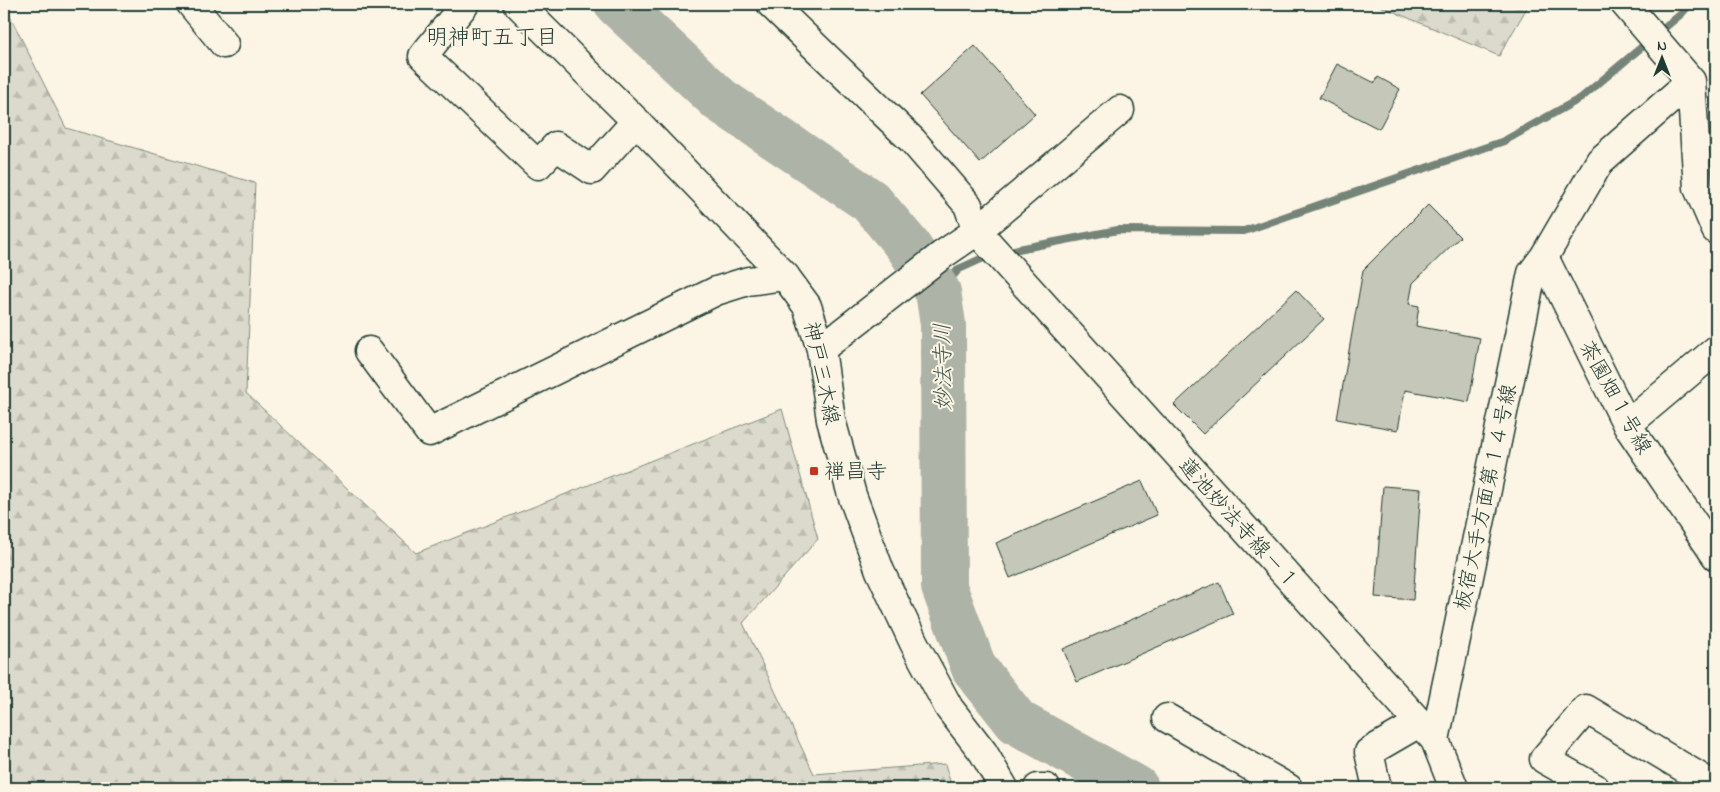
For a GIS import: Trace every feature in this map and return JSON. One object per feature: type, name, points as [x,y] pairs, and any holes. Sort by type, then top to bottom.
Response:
[{"type":"street","points":[[192,4],[224,44]]},
{"type":"street","points":[[465,4],[423,56],[538,165],[556,146],[592,170],[636,121]]},
{"type":"street","name":"神戸三木線","points":[[518,4],[636,121],[785,276],[807,306],[821,349],[831,420],[852,496],[880,571],[914,643],[949,708],[983,752],[1004,788]]},
{"type":"street","points":[[771,4],[913,141],[968,205],[980,235]]},
{"type":"street","points":[[1634,14],[1691,81],[1698,188],[1715,220]]},
{"type":"street","name":"板宿大手方面第１４号線","points":[[1427,731],[1532,273],[1544,257],[1600,161],[1691,81]]},
{"type":"street","points":[[821,349],[942,254],[980,235],[1120,110]]},
{"type":"street","name":"蓮池妙法寺線－１","points":[[980,235],[1427,731],[1454,788]]},
{"type":"street","name":"茶園畑１号線","points":[[1544,257],[1626,425],[1716,556]]},
{"type":"street","points":[[369,351],[429,432],[716,291],[748,281],[785,276]]},
{"type":"street","points":[[1626,425],[1716,350]]},
{"type":"street","points":[[1595,788],[1544,759],[1586,709],[1716,786]]},
{"type":"street","points":[[1167,718],[1288,788]]},
{"type":"street","points":[[1377,788],[1369,752],[1427,731]]},
{"type":"street","points":[[1038,788],[1046,788]]},
{"type":"green space","points":[[4,4],[66,128],[255,183],[246,393],[416,553],[782,409],[818,539],[743,623],[814,774],[945,764],[952,788],[4,788]]},
{"type":"green space","points":[[1380,4],[1529,4],[1499,56],[1380,6]]},
{"type":"building","points":[[975,46],[1035,114],[980,163],[920,95]]},
{"type":"building","points":[[1337,64],[1375,83],[1378,77],[1400,89],[1379,129],[1319,98]]},
{"type":"building","points":[[1428,205],[1460,237],[1413,283],[1409,304],[1419,306],[1416,326],[1480,338],[1469,402],[1405,390],[1398,430],[1337,419],[1363,270]]},
{"type":"building","points":[[1296,290],[1324,319],[1203,434],[1174,405]]},
{"type":"building","points":[[1142,481],[1157,515],[1010,578],[996,543]]},
{"type":"building","points":[[1383,486],[1421,489],[1413,600],[1375,597]]},
{"type":"building","points":[[1219,582],[1233,614],[1077,682],[1063,649]]},
{"type":"waterway","name":"妙法寺川","points":[[617,4],[720,100],[870,201],[908,246],[938,292],[943,324],[944,587],[974,668],[1017,722],[1136,788]]},
{"type":"waterway","points":[[1003,252],[1118,230],[1244,231],[1504,141],[1581,98],[1681,14],[1690,4]]},
{"type":"waterway","points":[[938,292],[959,269],[992,254]]},
{"type":"place","name":"禅昌寺","points":[[814,471]]},
{"type":"district","name":"明神町五丁目","points":[[492,36]]}]
